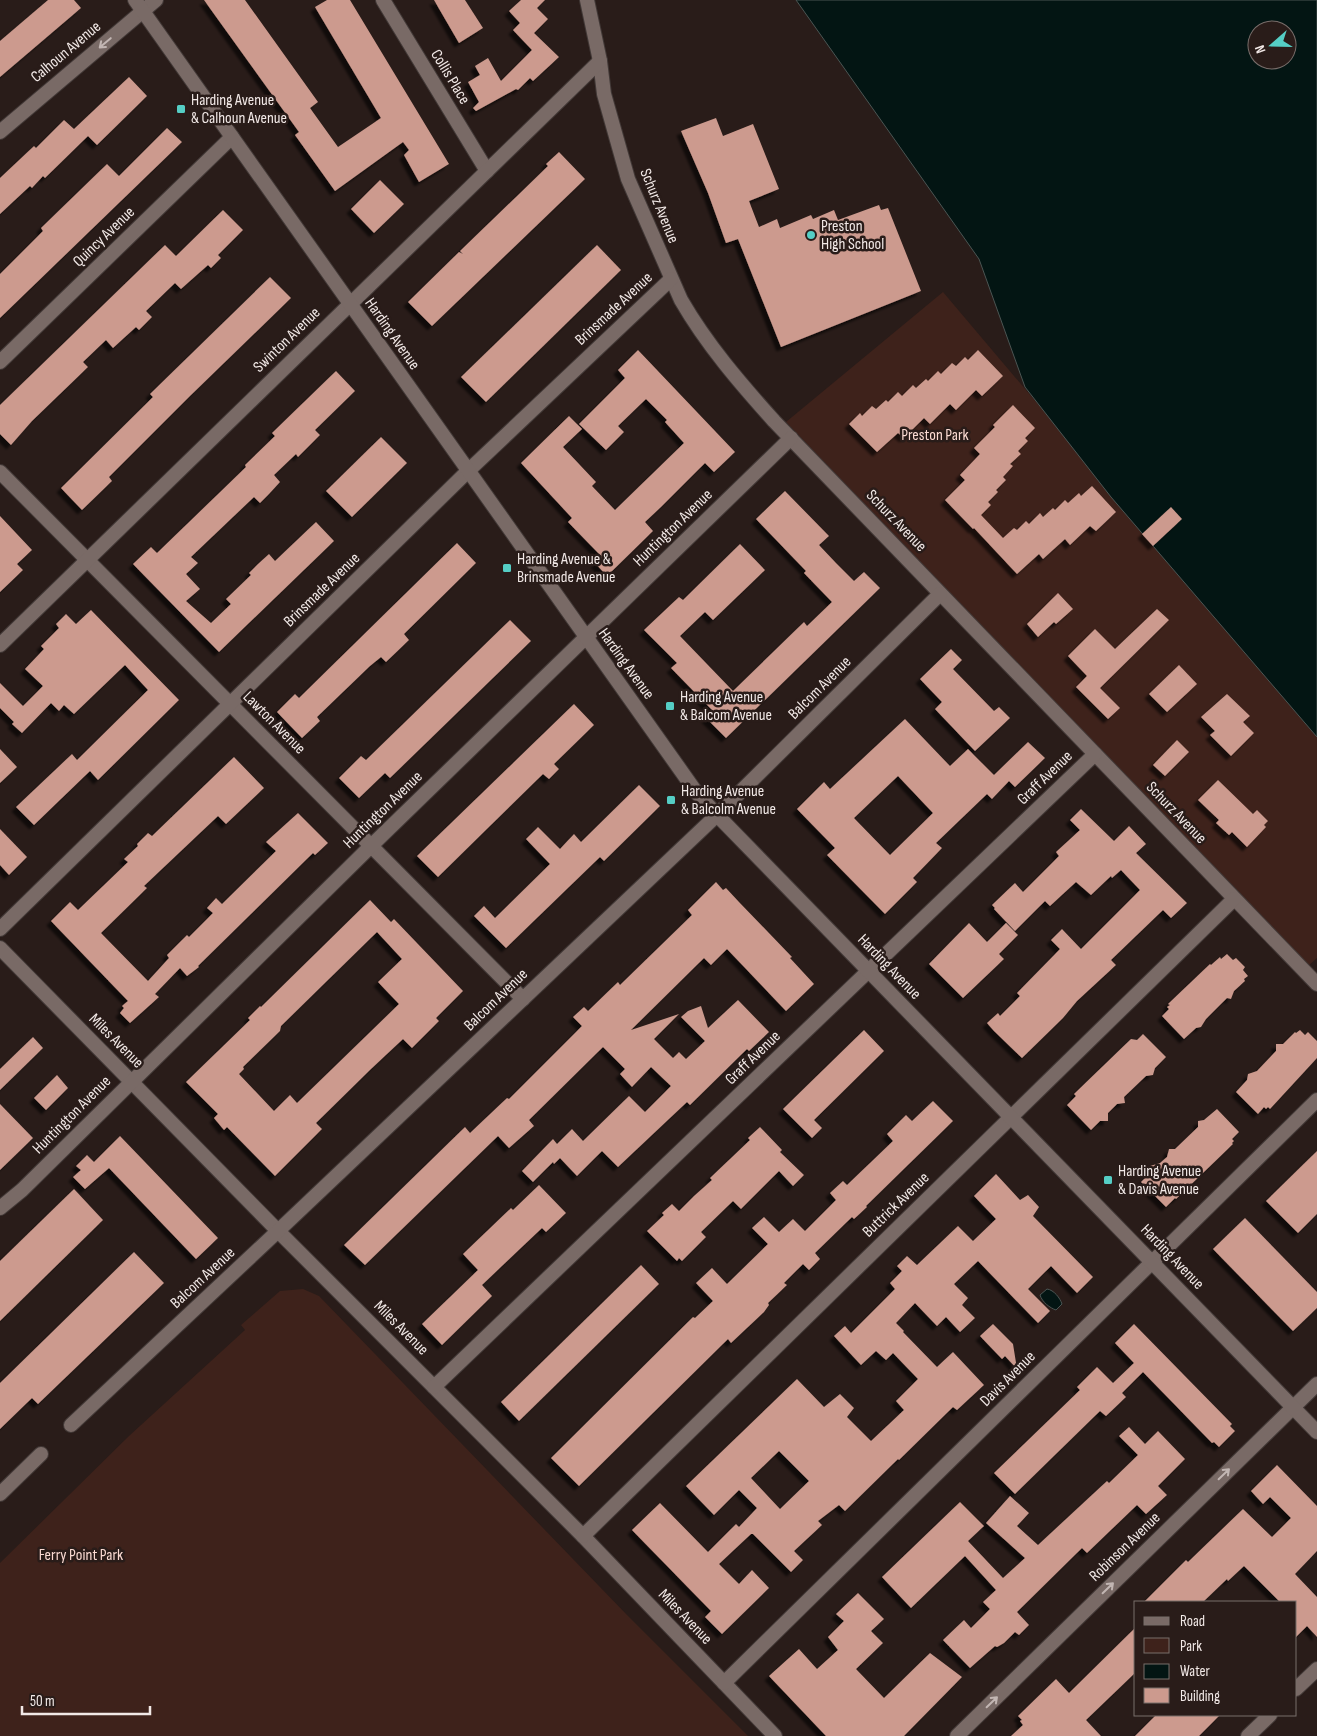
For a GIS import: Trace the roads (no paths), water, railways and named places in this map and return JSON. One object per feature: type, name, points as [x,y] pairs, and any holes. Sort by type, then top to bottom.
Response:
[{"type":"street","name":"Calhoun Avenue","points":[[0,132],[139,6],[156,0]]},
{"type":"street","name":"Collis Place","points":[[383,0],[488,171]]},
{"type":"street","name":"Schurz Avenue","points":[[587,0],[600,61],[604,94],[628,179],[671,279],[692,319],[724,363],[757,403],[1317,984]]},
{"type":"street","name":"Harding Avenue","points":[[139,6],[690,784],[717,815],[1317,1432]]},
{"type":"street","name":"Swinton Avenue","points":[[0,644],[600,61]]},
{"type":"street","name":"Quincy Avenue","points":[[0,362],[232,137]]},
{"type":"street","name":"Brinsmade Avenue","points":[[0,929],[468,471],[671,279]]},
{"type":"street","name":"Huntington Avenue","points":[[0,1208],[22,1190],[371,846],[791,438]]},
{"type":"street","name":"Lawton Avenue","points":[[0,472],[523,998]]},
{"type":"street","name":"Balcom Avenue","points":[[71,1425],[717,815],[940,594]]},
{"type":"street","name":"Graff Avenue","points":[[434,1387],[1095,754]]},
{"type":"street","name":"Buttrick Avenue","points":[[583,1536],[1234,899]]},
{"type":"street","name":"Miles Avenue","points":[[0,948],[278,1231],[583,1536],[775,1736]]},
{"type":"street","name":"Davis Avenue","points":[[724,1683],[1317,1100]]},
{"type":"street","name":"Robinson Avenue","points":[[957,1736],[1317,1384]]},
{"type":"street","points":[[0,1494],[41,1454]]},
{"type":"street","points":[[1297,1689],[1317,1669]]},
{"type":"street","points":[[1248,1736],[1269,1716]]},
{"type":"water","points":[[796,0],[1317,0],[1317,737],[1111,497],[1025,387],[979,259]]},
{"type":"water","points":[[1047,1289],[1058,1297],[1062,1304],[1056,1310],[1046,1304],[1041,1298],[1040,1295]]},
{"type":"place","name":"Harding Avenue & Calhoun Avenue","points":[[181,109]]},
{"type":"place","name":"Preston High School","points":[[811,235]]},
{"type":"place","name":"Harding Avenue & Brinsmade Avenue","points":[[507,568]]},
{"type":"place","name":"Harding Avenue & Balcom Avenue","points":[[670,706]]},
{"type":"place","name":"Harding Avenue & Balcolm Avenue","points":[[671,800]]},
{"type":"place","name":"Harding Avenue & Davis Avenue","points":[[1108,1180]]},
{"type":"park label","name":"Preston Park","points":[[935,435]]},
{"type":"park label","name":"Ferry Point Park","points":[[81,1555]]}]
